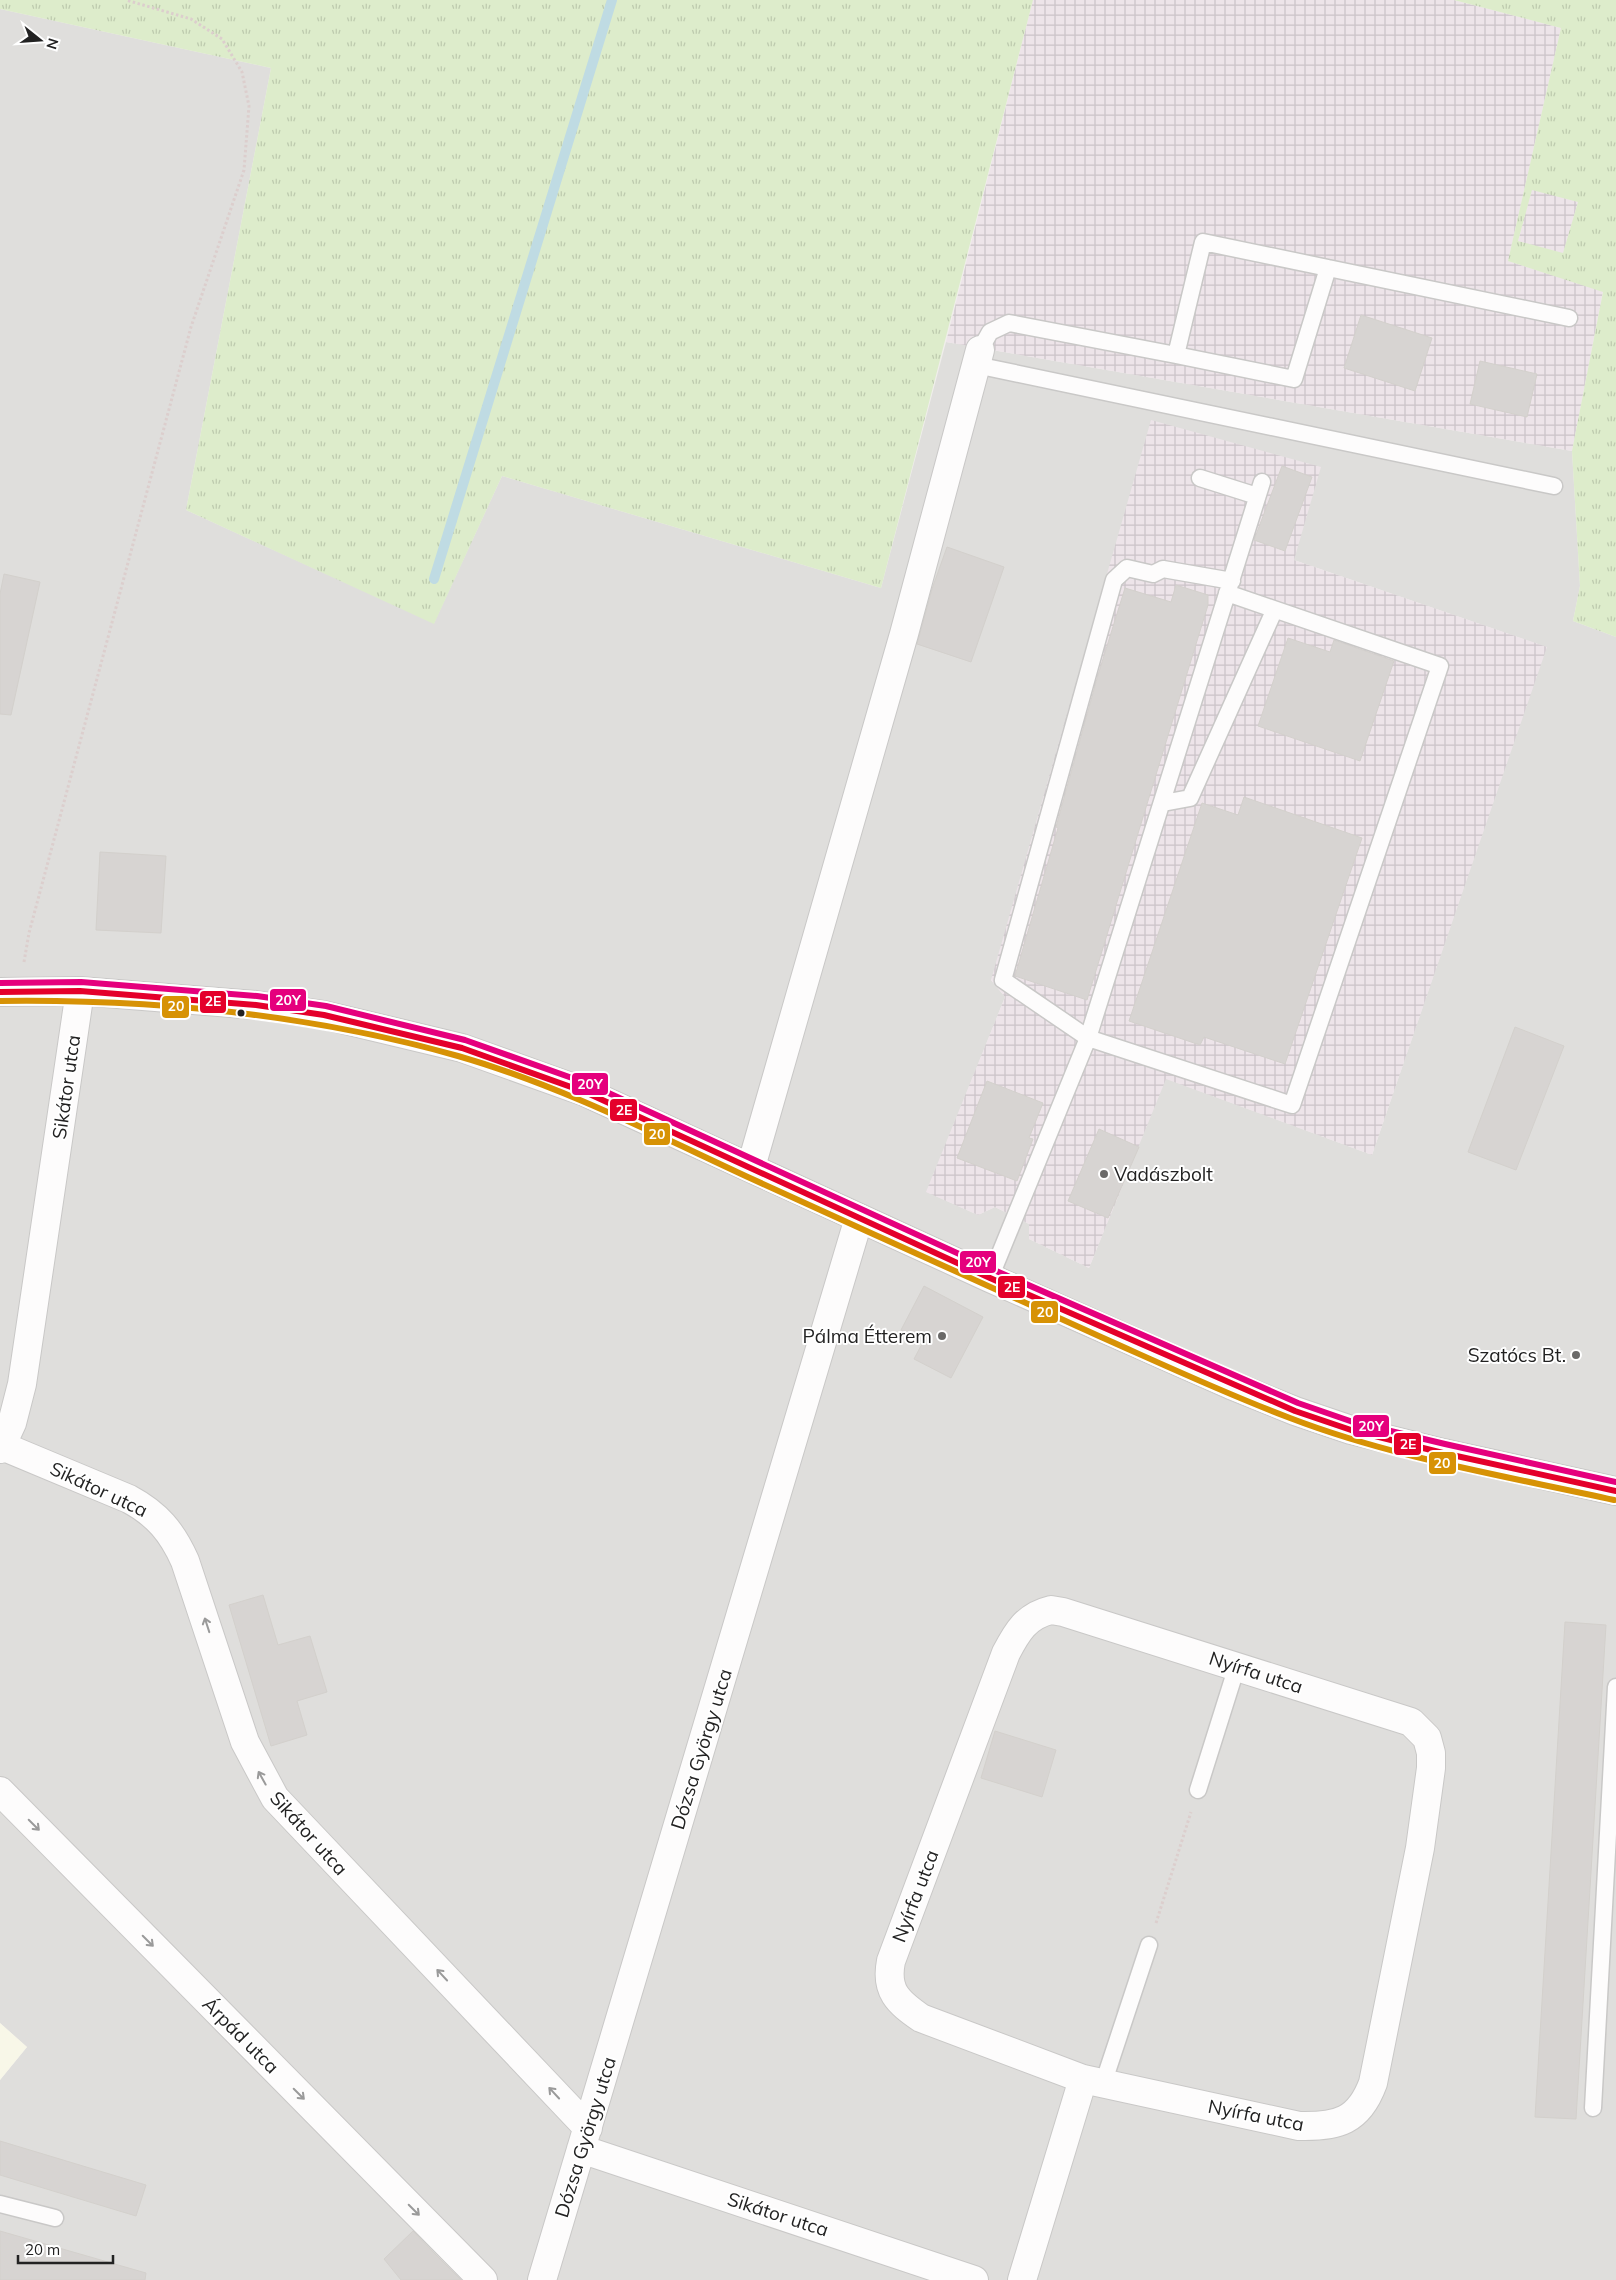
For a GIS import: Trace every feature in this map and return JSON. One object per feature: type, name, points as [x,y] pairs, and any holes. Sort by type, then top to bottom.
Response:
[{"type":"street","points":[[751,1167],[901,644],[978,358]]},
{"type":"street","points":[[10,992],[80,991],[256,1005],[324,1015],[410,1034],[508,1063],[585,1092],[990,1278],[1231,1385],[1295,1411],[1352,1430],[1443,1453],[1616,1491]]},
{"type":"street","name":"Sikátor utca","points":[[80,991],[22,1384],[12,1423],[1,1448],[129,1499],[146,1508],[163,1523],[176,1541],[185,1560],[245,1742],[256,1766],[275,1798],[584,2139],[974,2280]]},
{"type":"street","name":"Dózsa György utca","points":[[542,2280],[859,1218]]},
{"type":"street","name":"Nyírfa utca","points":[[1051,1610],[1063,1612],[1237,1666],[1411,1722],[1427,1738],[1431,1753],[1431,1768],[1420,1848],[1373,2083],[1366,2101],[1350,2117],[1340,2122],[1299,2126],[1093,2082],[921,2018],[901,2003],[890,1984],[888,1974],[891,1961],[974,1737],[1013,1639],[1029,1619],[1051,1610]]},
{"type":"street","name":"Árpád utca","points":[[0,1791],[483,2280]]},
{"type":"street","points":[[1022,2280],[1093,2082]]},
{"type":"lane","points":[[1176,355],[1203,242],[1569,318]]},
{"type":"lane","points":[[1328,268],[1294,379],[1014,323],[1000,326],[990,332],[978,358],[1554,486]]},
{"type":"lane","points":[[990,1278],[1088,1038],[1260,489],[1200,478]]},
{"type":"lane","points":[[1127,568],[1153,574],[1163,569],[1229,587],[1274,611],[1440,666],[1292,1105],[1088,1038],[1003,980],[1114,580],[1127,568]]},
{"type":"lane","points":[[1163,803],[1190,798],[1274,611]]},
{"type":"lane","points":[[1198,1790],[1237,1666]]},
{"type":"lane","points":[[1593,2108],[1616,1687]]},
{"type":"lane","points":[[1093,2082],[1149,1945]]},
{"type":"lane","points":[[0,2204],[55,2218]]},
{"type":"path","points":[[10,992],[29,933],[191,328],[244,170],[248,106],[242,72],[222,38],[191,19],[126,0]]},
{"type":"path","points":[[1149,1945],[1198,1790]]},
{"type":"shaded area","points":[[1033,0],[1454,0],[1561,28],[1508,261],[1603,291],[1572,451],[946,342]]},
{"type":"shaded area","points":[[0,9],[271,68],[186,510],[434,623],[502,476],[881,588],[946,342],[1572,451],[1580,586],[1573,621],[1616,637],[1616,2280],[0,2280],[0,2080],[27,2047],[0,2023]],"holes":[[[1294,560],[1546,647],[1372,1155],[1165,1078],[1089,1268],[1029,1239],[1029,1224],[995,1207],[978,1215],[927,1192],[1005,997],[991,980]]]},
{"type":"shaded area","points":[[1532,189],[1578,202],[1563,254],[1518,241]]},
{"type":"shaded area","points":[[1151,420],[1321,467],[1294,560],[1547,647],[1372,1155],[1166,1079],[1089,1268],[1029,1239],[1029,1224],[995,1207],[978,1215],[926,1192],[1005,997],[991,980]]},
{"type":"shaded area","points":[[0,2023],[27,2047],[0,2080]]},
{"type":"green space","points":[[0,0],[1033,0],[881,588],[502,476],[434,624],[186,510],[271,68],[0,9]]},
{"type":"green space","points":[[1454,0],[1616,0],[1616,637],[1573,621],[1580,586],[1572,451],[1603,292],[1508,261],[1561,28]],"holes":[[[1532,190],[1578,202],[1563,253],[1518,241]]]},
{"type":"building","points":[[1361,315],[1432,338],[1415,391],[1344,368]]},
{"type":"building","points":[[1480,361],[1537,374],[1527,417],[1470,404]]},
{"type":"building","points":[[1282,466],[1312,477],[1285,551],[1254,540]]},
{"type":"building","points":[[947,547],[1004,567],[971,662],[917,644],[932,589]]},
{"type":"building","points":[[4,574],[40,582],[11,715],[0,714],[0,594]]},
{"type":"building","points":[[1176,585],[1208,595],[1208,605],[1087,1000],[1015,976],[1058,828],[1056,827],[1098,675],[1125,588],[1171,602]]},
{"type":"building","points":[[1288,638],[1330,652],[1334,640],[1394,661],[1360,761],[1258,726]]},
{"type":"building","points":[[1244,797],[1362,838],[1285,1064],[1204,1037],[1200,1045],[1129,1021],[1202,803],[1238,815]]},
{"type":"building","points":[[100,852],[166,856],[161,933],[96,930]]},
{"type":"building","points":[[1515,1027],[1564,1046],[1516,1170],[1468,1152]]},
{"type":"building","points":[[987,1081],[1043,1103],[1029,1138],[1033,1139],[1017,1181],[957,1158]]},
{"type":"building","name":"Vadászbolt","points":[[1099,1129],[1139,1147],[1108,1218],[1068,1201]]},
{"type":"building","name":"Pálma Étterem","points":[[924,1286],[983,1317],[951,1378],[914,1359],[923,1342],[901,1330]]},
{"type":"building","points":[[263,1595],[278,1645],[310,1636],[327,1692],[297,1701],[307,1735],[271,1746],[229,1605]]},
{"type":"building","points":[[1565,1622],[1606,1625],[1576,2119],[1535,2117]]},
{"type":"building","points":[[995,1731],[1056,1750],[1042,1797],[981,1778]]},
{"type":"building","points":[[0,2141],[146,2185],[136,2216],[0,2175]]},
{"type":"building","points":[[0,2231],[146,2273],[145,2280],[0,2280]]},
{"type":"building","points":[[413,2231],[461,2280],[401,2280],[384,2259]]},
{"type":"waterway","points":[[434,579],[612,0]]},
{"type":"transit line","name":"20Y","points":[[0,983],[81,982],[257,996],[326,1006],[465,1040],[589,1084],[994,1270],[1298,1403],[1353,1422],[1616,1482]]},
{"type":"transit line","name":"2E","points":[[0,992],[80,991],[256,1005],[324,1015],[462,1048],[585,1092],[990,1278],[1295,1411],[1351,1430],[1443,1453],[1616,1491]]},
{"type":"transit line","name":"20","points":[[0,1001],[116,1003],[231,1012],[345,1029],[402,1041],[458,1056],[533,1081],[606,1111],[1057,1317],[1266,1409],[1329,1432],[1410,1455],[1614,1500]]},
{"type":"place","name":"Vadászbolt","points":[[1104,1174]]},
{"type":"place","name":"Pálma Étterem","points":[[942,1336]]},
{"type":"place","name":"Szatócs Bt.","points":[[1576,1355]]}]
